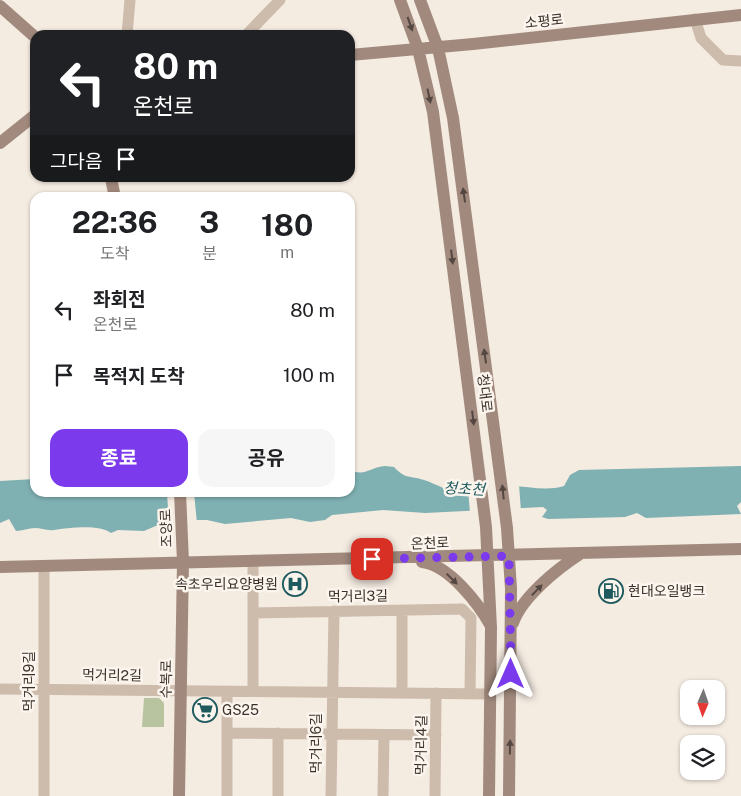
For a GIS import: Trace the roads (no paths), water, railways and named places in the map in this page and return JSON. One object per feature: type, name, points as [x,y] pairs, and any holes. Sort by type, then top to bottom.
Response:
[{"type":"street","points":[[127,30],[130,0]]},
{"type":"street","points":[[251,30],[280,0]]},
{"type":"street","name":"청대로","points":[[400,0],[418,49],[437,143],[486,527],[491,628],[489,796]]},
{"type":"street","name":"청대로","points":[[420,0],[438,48],[454,127],[499,456],[509,556],[511,630],[509,796]]},
{"type":"street","points":[[0,6],[30,33]]},
{"type":"street","name":"소평로","points":[[355,55],[438,48],[741,15]]},
{"type":"street","points":[[695,20],[701,38],[723,60],[741,61]]},
{"type":"street","points":[[0,143],[30,119]]},
{"type":"street","name":"조양로","points":[[180,497],[183,562]]},
{"type":"street","name":"온천로","points":[[0,567],[253,560],[392,559],[741,549]]},
{"type":"street","points":[[511,630],[518,611],[561,566],[581,554]]},
{"type":"street","points":[[392,559],[431,563],[444,571],[474,600],[491,628]]},
{"type":"street","points":[[253,560],[253,691]]},
{"type":"street","name":"수복로","points":[[179,796],[183,562]]},
{"type":"street","name":"먹거리9길","points":[[44,566],[44,796]]},
{"type":"street","name":"먹거리3길","points":[[254,613],[462,609],[472,618],[470,693]]},
{"type":"street","points":[[402,610],[402,692]]},
{"type":"street","points":[[332,691],[334,611]]},
{"type":"street","name":"먹거리2길","points":[[0,689],[490,694]]},
{"type":"street","points":[[227,691],[227,796]]},
{"type":"street","name":"먹거리6길","points":[[331,796],[332,691]]},
{"type":"street","name":"먹거리4길","points":[[435,796],[436,693]]},
{"type":"street","points":[[228,733],[436,735]]},
{"type":"street","points":[[278,733],[278,796]]},
{"type":"street","points":[[383,796],[384,735]]},
{"type":"water","points":[[741,466],[741,502],[737,506],[741,514],[646,518],[637,513],[625,517],[548,519],[542,517],[547,510],[543,507],[425,513],[383,510],[332,515],[325,520],[310,522],[291,518],[225,524],[207,520],[177,520],[165,522],[144,531],[118,530],[111,533],[99,528],[84,527],[51,530],[35,528],[16,531],[9,519],[0,523],[0,481],[30,479],[30,497],[355,497],[355,472],[364,472],[380,467],[394,467],[405,476],[424,480],[446,489],[466,492],[507,486],[557,488],[564,486],[570,475],[579,470]]},
{"type":"place","name":"속초우리요양병원","points":[[295,584]]},
{"type":"place","name":"현대오일뱅크","points":[[611,591]]},
{"type":"place","name":"GS25","points":[[205,710]]},
{"type":"water label","name":"청초천","points":[[464,489]]}]
